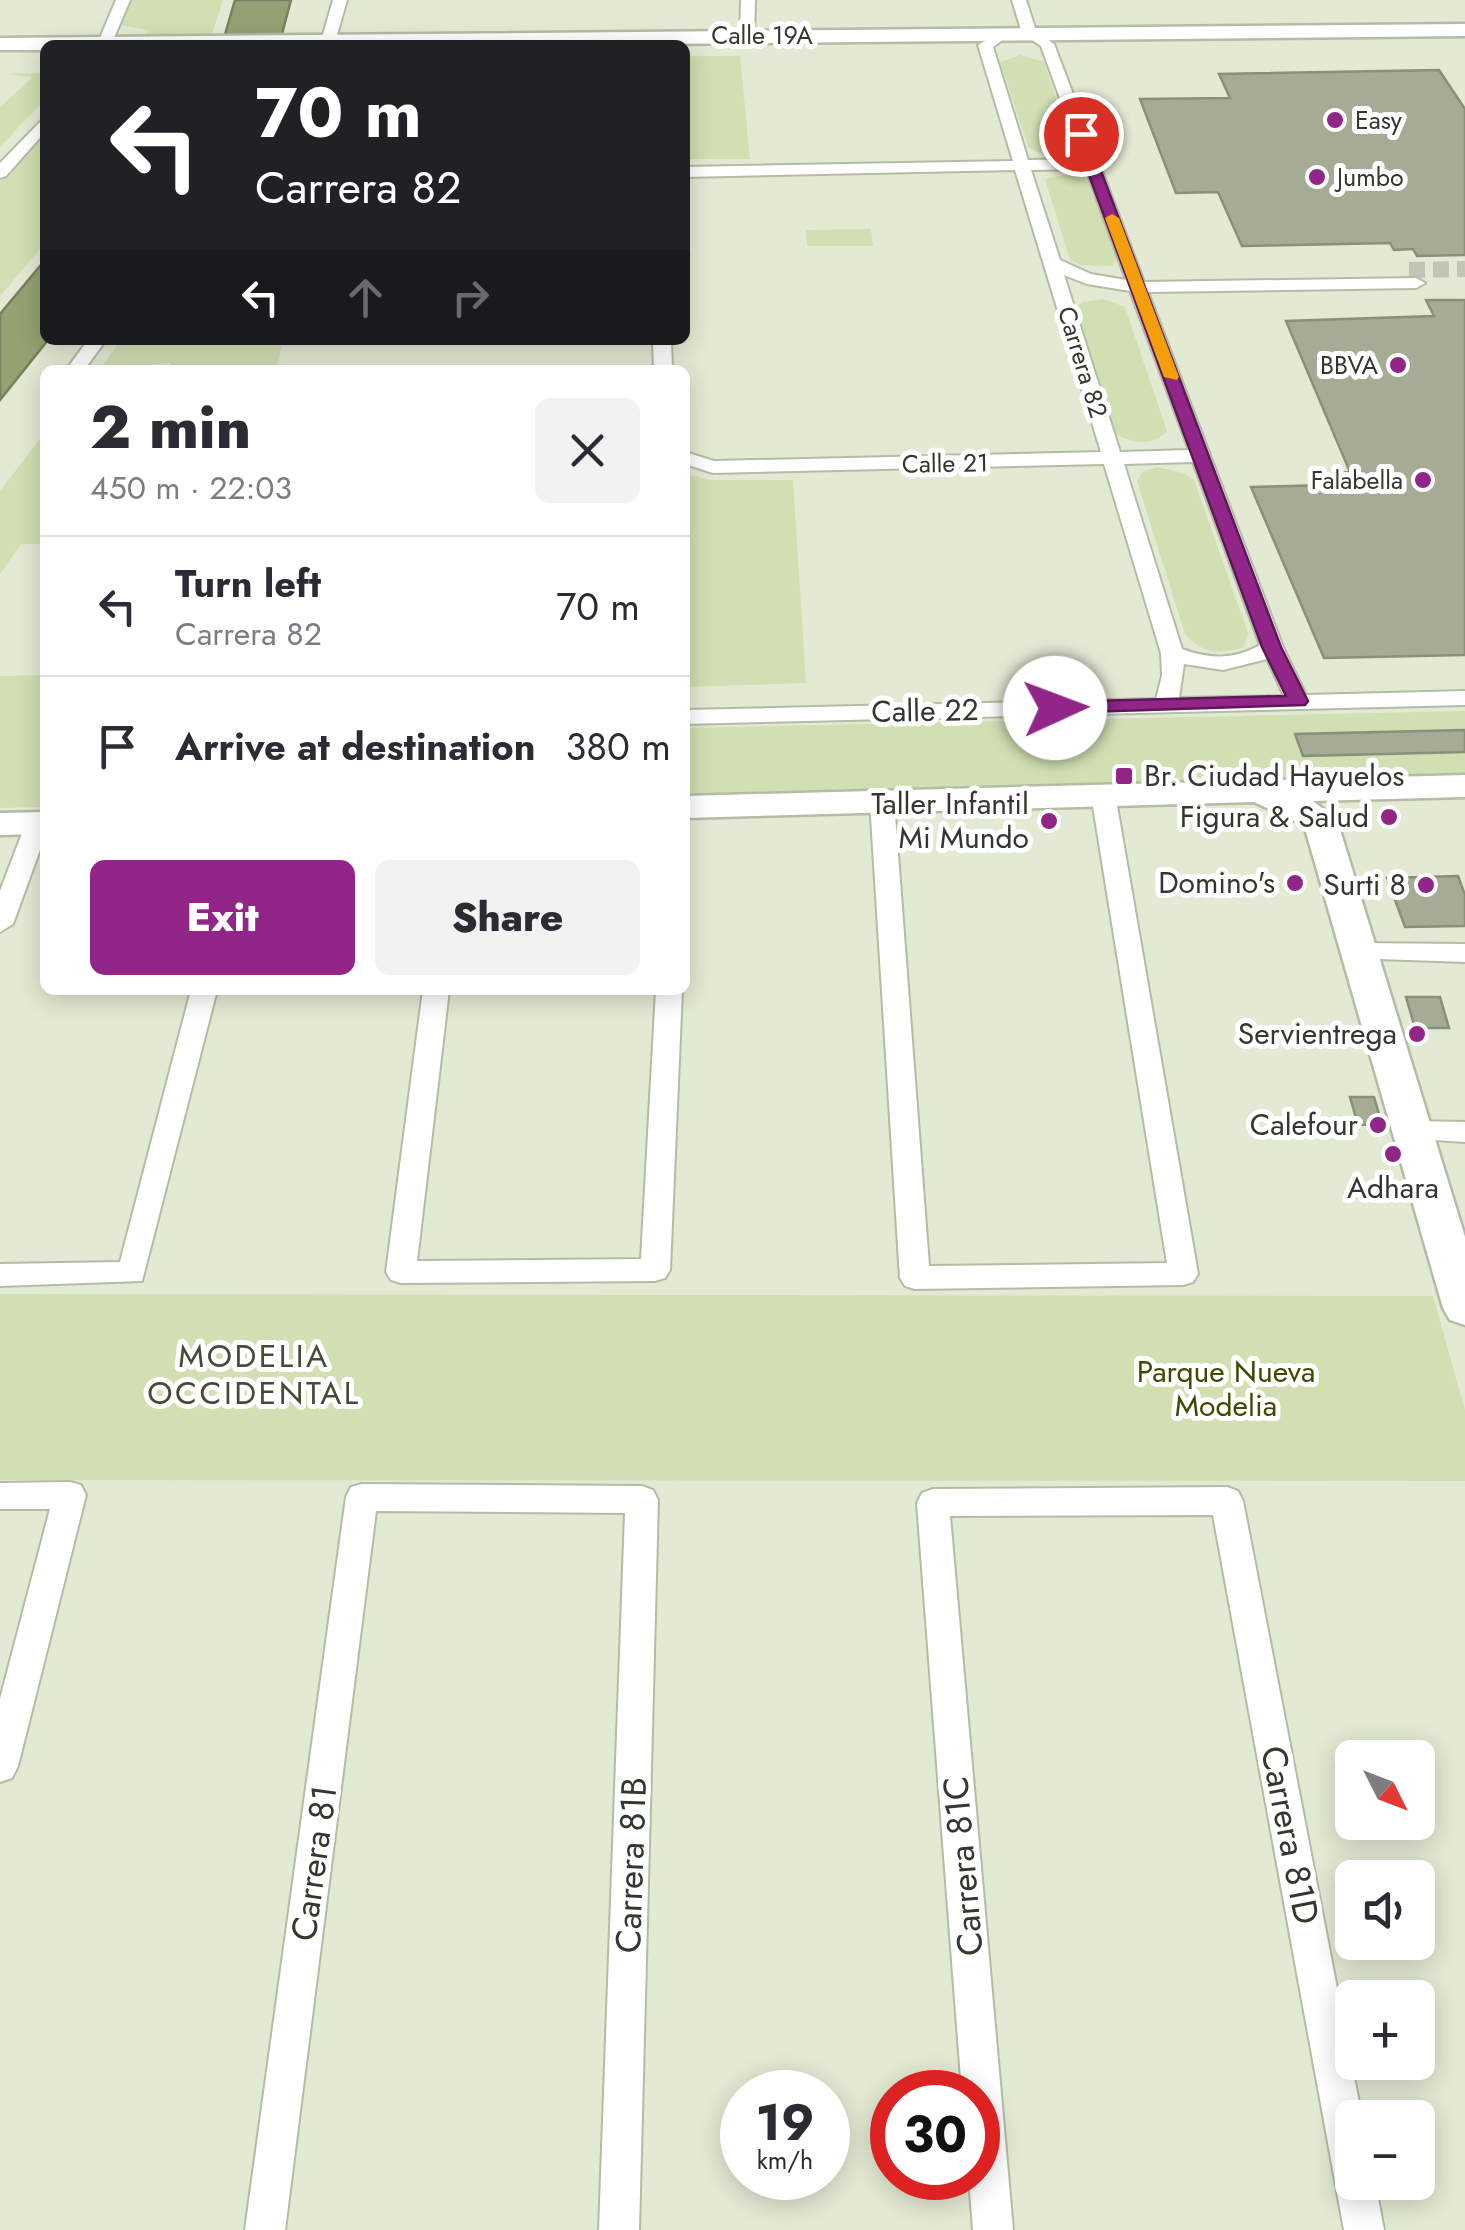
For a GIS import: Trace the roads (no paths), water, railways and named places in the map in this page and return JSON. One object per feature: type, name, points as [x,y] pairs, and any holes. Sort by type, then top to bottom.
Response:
[{"type":"street","points":[[107,40],[123,0]]},
{"type":"street","points":[[330,40],[340,0]]},
{"type":"street","points":[[746,35],[748,0]]},
{"type":"street","points":[[1019,0],[1092,164],[1272,647],[1298,701]]},
{"type":"street","name":"Calle 19A","points":[[690,47],[985,45],[1038,39],[1465,30]]},
{"type":"street","points":[[985,45],[1005,34]]},
{"type":"street","name":"Calle 19A","points":[[448,40],[1005,34],[1038,39],[1465,41]]},
{"type":"street","name":"Calle 19A","points":[[208,40],[301,40]]},
{"type":"street","name":"Calle 19A","points":[[0,44],[40,44]]},
{"type":"street","name":"Carrera 82","points":[[985,45],[1172,653],[1173,676],[1166,705]]},
{"type":"street","points":[[0,56],[40,56]]},
{"type":"street","points":[[0,173],[40,128]]},
{"type":"street","points":[[690,172],[1092,164]]},
{"type":"street","points":[[1052,264],[1087,279],[1413,277]]},
{"type":"street","points":[[78,365],[93,345]]},
{"type":"street","name":"Calle 21","points":[[690,460],[713,467],[1201,456]]},
{"type":"street","points":[[1172,653],[1202,663],[1231,664],[1258,657],[1272,647]]},
{"type":"street","name":"Calle 22","points":[[690,717],[1465,698]]},
{"type":"street","points":[[690,807],[1465,786]]},
{"type":"street","points":[[1320,820],[1347,797],[1385,788]]},
{"type":"street","points":[[1234,791],[1288,802],[1320,820],[1465,1308]]},
{"type":"street","points":[[882,801],[915,1278],[1183,1274],[1103,794]]},
{"type":"street","points":[[0,824],[40,823]]},
{"type":"street","points":[[0,924],[40,828]]},
{"type":"street","points":[[1359,952],[1465,953]]},
{"type":"street","points":[[0,1275],[132,1273],[203,995]]},
{"type":"street","points":[[435,995],[401,1272],[655,1270],[669,995]]},
{"type":"street","points":[[1412,1131],[1465,1132]]},
{"type":"street","points":[[0,1496],[70,1496],[0,1766]]},
{"type":"street","name":"Carrera 81B","points":[[362,1497],[642,1500],[619,2230]]},
{"type":"street","name":"Carrera 81","points":[[265,2230],[362,1497]]},
{"type":"street","name":"Carrera 81C","points":[[994,2230],[933,1503],[1227,1501]]},
{"type":"street","name":"Carrera 81D","points":[[1227,1501],[1339,2100]]},
{"type":"street","points":[[1358,2200],[1364,2230]]},
{"type":"tunnel","points":[[1409,270],[1465,269]]},
{"type":"place","name":"Easy","points":[[1335,120]]},
{"type":"place","name":"Jumbo","points":[[1317,177]]},
{"type":"place","name":"BBVA","points":[[1398,365]]},
{"type":"place","name":"Falabella","points":[[1423,480]]},
{"type":"place","name":"Br. Ciudad Hayuelos","points":[[1124,776]]},
{"type":"place","name":"Figura & Salud","points":[[1389,817]]},
{"type":"place","name":"Taller Infantil Mi Mundo","points":[[1049,821]]},
{"type":"place","name":"Domino's","points":[[1295,883]]},
{"type":"place","name":"Surti 8","points":[[1426,885]]},
{"type":"place","name":"Servientrega","points":[[1417,1034]]},
{"type":"place","name":"Calefour","points":[[1378,1125]]},
{"type":"place","name":"Adhara","points":[[1393,1154]]},
{"type":"district","name":"MODELIA OCCIDENTAL","points":[[254,1374]]},
{"type":"park label","name":"Parque Nueva Modelia","points":[[1226,1389]]}]
